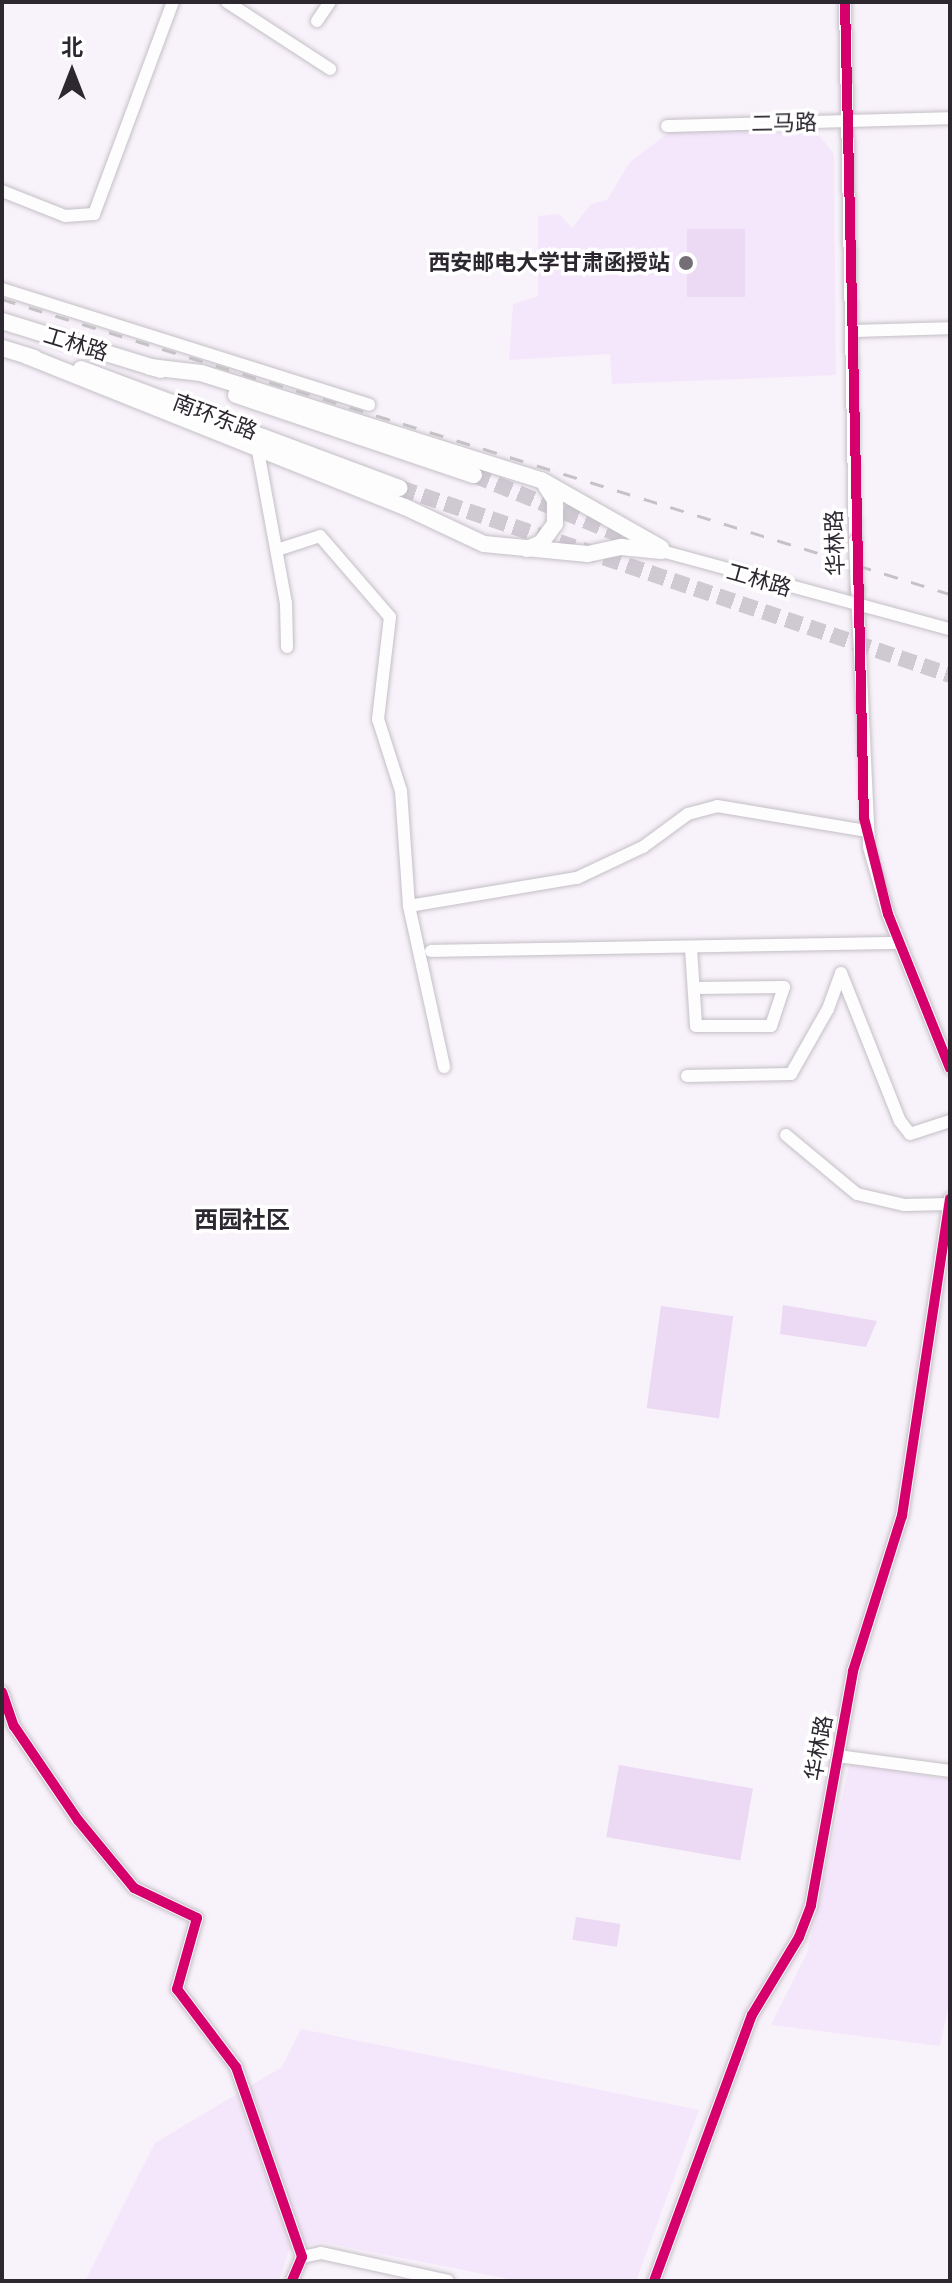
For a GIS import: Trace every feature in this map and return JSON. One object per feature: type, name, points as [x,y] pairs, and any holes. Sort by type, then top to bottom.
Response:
[{"type":"highway","name":"工林路","points":[[2,321],[150,367]]},
{"type":"highway","name":"工林路","points":[[2,348],[27,356]]},
{"type":"highway","points":[[27,356],[258,451],[405,507],[484,544],[517,550],[662,551]]},
{"type":"highway","name":"南环东路","points":[[27,356],[114,378],[400,488]]},
{"type":"highway","points":[[150,367],[201,373],[541,480],[662,551]]},
{"type":"highway","name":"南环东路","points":[[150,367],[474,475]]},
{"type":"highway","points":[[517,550],[541,543],[555,524],[555,500],[541,480]]},
{"type":"street","points":[[2,191],[65,216],[94,214],[173,2]]},
{"type":"street","points":[[227,2],[330,69]]},
{"type":"street","points":[[312,2],[324,11]]},
{"type":"street","name":"华林路","points":[[845,2],[855,541],[866,831],[877,882],[950,1068]]},
{"type":"street","name":"二马路","points":[[667,126],[950,118]]},
{"type":"street","points":[[2,289],[369,405]]},
{"type":"street","points":[[851,331],[950,328]]},
{"type":"street","points":[[310,407],[317,388]]},
{"type":"street","points":[[258,451],[277,550],[287,647]]},
{"type":"street","points":[[277,550],[320,536],[390,617],[378,719],[401,791],[409,906],[444,1067]]},
{"type":"street","name":"工林路","points":[[662,551],[858,608],[950,629]]},
{"type":"street","points":[[409,906],[577,878],[643,847],[688,814],[717,806],[866,831]]},
{"type":"street","points":[[431,951],[899,943]]},
{"type":"street","points":[[691,948],[696,1026],[771,1026],[784,987],[694,988]]},
{"type":"street","points":[[687,1076],[791,1074],[828,1009],[841,973],[900,1121],[910,1134],[950,1121]]},
{"type":"street","points":[[786,1135],[857,1194],[904,1205],[950,1202]]},
{"type":"street","name":"华林路","points":[[654,2281],[752,2015],[805,1923],[861,1641],[884,1584],[902,1516],[950,1202]]},
{"type":"street","points":[[2,1692],[14,1726],[78,1820],[134,1888],[197,1918],[177,1989],[236,2067],[302,2257],[292,2281]]},
{"type":"street","points":[[838,1756],[950,1771]]},
{"type":"street","points":[[302,2257],[321,2253],[448,2281]]},
{"type":"shaded area","name":"西安邮电大学甘肃函授站","points":[[675,128],[814,129],[834,154],[836,375],[612,384],[610,354],[509,360],[513,304],[538,296],[538,216],[559,214],[572,228],[591,204],[607,200],[630,162]]},
{"type":"shaded area","points":[[687,229],[745,229],[745,297],[687,297]]},
{"type":"shaded area","points":[[783,1305],[877,1321],[866,1347],[780,1334]]},
{"type":"shaded area","points":[[661,1306],[733,1316],[719,1418],[647,1408]]},
{"type":"shaded area","points":[[850,1762],[950,1780],[950,1998],[940,2046],[771,2025],[807,1953]]},
{"type":"shaded area","points":[[619,1765],[753,1789],[740,1861],[606,1837]]},
{"type":"shaded area","points":[[576,1917],[620,1924],[617,1947],[572,1940]]},
{"type":"shaded area","points":[[301,2029],[699,2110],[636,2281],[519,2281],[321,2242],[289,2250],[279,2281],[85,2281],[155,2143],[282,2067]]},
{"type":"tunnel","points":[[474,475],[645,545]]},
{"type":"tunnel","points":[[400,488],[950,675]]},
{"type":"railway","points":[[2,299],[950,594]]},
{"type":"cycle path","points":[[845,2],[864,818],[888,914],[950,1068]]},
{"type":"cycle path","points":[[654,2281],[752,2015],[799,1937],[811,1905],[853,1671],[902,1516],[950,1199]]},
{"type":"cycle path","points":[[2,1692],[14,1726],[78,1820],[134,1888],[197,1918],[177,1989],[236,2067],[302,2257],[292,2281]]},
{"type":"place","name":"西安邮电大学甘肃函授站","points":[[686,263]]},
{"type":"district","name":"西园社区","points":[[242,1221]]}]
